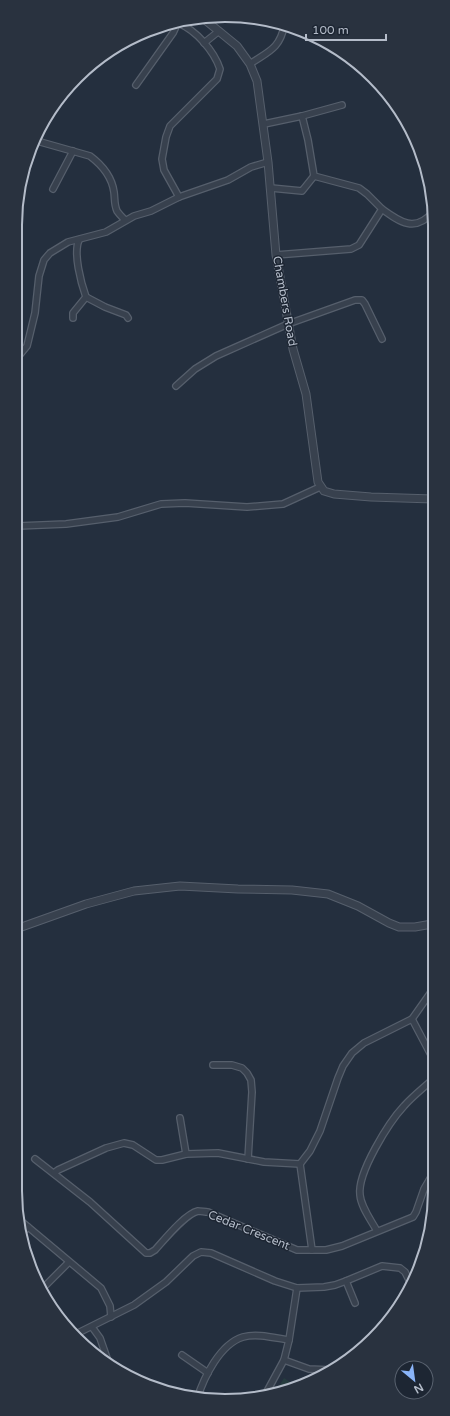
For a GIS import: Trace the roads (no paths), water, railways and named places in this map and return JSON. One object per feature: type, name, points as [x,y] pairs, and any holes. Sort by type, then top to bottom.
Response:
[{"type":"street","name":"Chambers Road","points":[[208,23],[237,46],[250,64],[257,81],[264,124],[276,255],[293,349],[306,394],[317,477],[320,487]]},
{"type":"street","points":[[179,197],[164,170],[162,159],[163,147],[170,126],[216,79],[220,69],[217,61],[204,43],[185,26]]},
{"type":"street","points":[[136,85],[175,28]]},
{"type":"street","points":[[250,64],[268,53],[277,45],[282,30]]},
{"type":"street","points":[[204,43],[219,31]]},
{"type":"street","points":[[264,124],[302,116],[342,105]]},
{"type":"street","points":[[270,188],[302,191],[314,176],[307,134],[302,116]]},
{"type":"street","points":[[40,142],[90,156],[103,168],[112,184],[114,202],[117,211],[125,220]]},
{"type":"street","points":[[54,189],[73,151]]},
{"type":"street","points":[[22,352],[27,346],[31,332],[35,313],[39,276],[44,260],[50,253],[68,242],[106,232],[134,216],[152,211],[179,197],[228,180],[251,167],[268,162]]},
{"type":"street","points":[[314,176],[359,188],[382,209],[408,225],[420,222],[428,216]]},
{"type":"street","points":[[276,255],[351,249],[358,245],[382,209]]},
{"type":"street","points":[[79,240],[77,245],[77,254],[86,297],[105,307],[126,315],[128,318]]},
{"type":"street","points":[[73,318],[72,313],[86,297]]},
{"type":"street","points":[[176,386],[195,370],[216,356],[320,311],[355,300],[360,299],[365,304],[382,338]]},
{"type":"street","points":[[22,526],[66,524],[118,517],[161,504],[185,502],[247,507],[283,504],[320,487],[324,491],[334,494],[428,499]]},
{"type":"street","points":[[22,927],[86,904],[134,891],[180,886],[292,890],[328,894],[358,906],[399,927],[415,927],[428,925]]},
{"type":"street","points":[[312,1250],[300,1164],[310,1151],[320,1131],[343,1066],[352,1053],[364,1043],[412,1019],[428,996]]},
{"type":"street","points":[[412,1019],[428,1049]]},
{"type":"street","points":[[213,1065],[232,1065],[242,1068],[251,1080],[252,1092],[248,1159]]},
{"type":"street","points":[[377,1231],[362,1204],[360,1194],[365,1169],[389,1126],[404,1106],[428,1084]]},
{"type":"street","points":[[180,1118],[186,1154]]},
{"type":"street","points":[[35,1159],[54,1174],[58,1170],[106,1148],[124,1143],[133,1145],[156,1160],[186,1154],[218,1153],[264,1162],[300,1164]]},
{"type":"street","name":"Cedar Crescent","points":[[54,1174],[90,1202],[146,1253],[150,1253],[155,1250],[180,1223],[193,1213],[200,1211],[208,1212],[296,1250],[326,1250],[342,1246],[413,1217],[428,1182]]},
{"type":"street","points":[[25,1224],[101,1288],[110,1306],[112,1317]]},
{"type":"street","points":[[79,1333],[112,1317],[134,1304],[166,1282],[193,1256],[201,1252],[211,1253],[275,1281],[297,1288],[324,1287],[346,1281],[382,1266],[400,1268],[405,1272],[408,1278]]},
{"type":"street","points":[[45,1286],[69,1262]]},
{"type":"street","points":[[346,1281],[354,1303]]},
{"type":"street","points":[[268,1389],[284,1360],[289,1340],[297,1288]]},
{"type":"street","points":[[92,1327],[100,1338],[106,1356]]},
{"type":"street","points":[[200,1392],[208,1373],[229,1344],[244,1337],[260,1336],[289,1340]]},
{"type":"street","points":[[182,1355],[208,1373]]},
{"type":"street","points":[[284,1360],[309,1369],[321,1370]]}]
